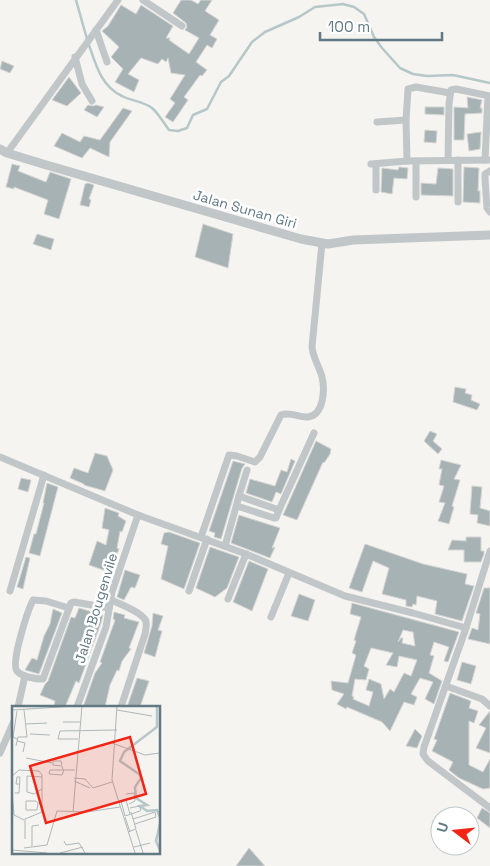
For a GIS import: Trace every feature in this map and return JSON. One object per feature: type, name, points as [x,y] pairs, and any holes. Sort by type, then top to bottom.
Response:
[{"type":"street","points":[[3,151],[118,0]]},
{"type":"street","points":[[143,0],[182,26]]},
{"type":"street","points":[[94,32],[107,62]]},
{"type":"street","points":[[75,57],[82,84],[92,101]]},
{"type":"street","points":[[407,161],[406,120],[408,89],[416,87],[450,93]]},
{"type":"street","points":[[376,190],[374,164],[407,161],[487,160],[489,96],[453,89],[450,93],[448,160]]},
{"type":"street","points":[[377,122],[406,120]]},
{"type":"street","name":"Jalan Sunan Giri","points":[[3,151],[301,239],[322,243],[328,244],[353,240],[490,235]]},
{"type":"street","points":[[458,160],[458,202]]},
{"type":"street","points":[[416,161],[416,197]]},
{"type":"street","points":[[490,171],[485,174],[485,179],[487,208],[490,212]]},
{"type":"street","points":[[189,591],[229,456],[237,456],[256,462],[281,415],[287,413],[307,417],[319,411],[323,388],[322,378],[313,356],[312,347],[322,243]]},
{"type":"street","points":[[236,506],[276,518],[314,433]]},
{"type":"street","points":[[0,457],[138,515],[246,554],[345,596],[466,628]]},
{"type":"street","points":[[225,546],[247,470]]},
{"type":"street","points":[[10,591],[44,475]]},
{"type":"street","points":[[239,496],[279,510]]},
{"type":"street","name":"Jalan Bougenvile","points":[[77,706],[106,628],[111,600],[138,515]]},
{"type":"street","points":[[490,551],[423,754],[439,770],[490,808]]},
{"type":"street","points":[[228,599],[246,554]]},
{"type":"street","points":[[272,617],[289,573]]},
{"type":"street","points":[[69,608],[46,601],[33,600],[15,658],[14,666],[16,671],[25,676],[44,678],[69,608],[74,602],[109,608]]},
{"type":"street","points":[[111,600],[140,614],[147,624],[121,706]]},
{"type":"street","points":[[18,706],[25,676]]},
{"type":"street","points":[[446,686],[482,699],[490,706]]},
{"type":"street","points":[[0,754],[12,726]]},
{"type":"building","points":[[181,0],[191,0],[198,4],[201,0],[212,0],[205,11],[219,20],[210,35],[217,39],[212,48],[207,45],[196,62],[207,70],[202,76],[200,75],[184,97],[188,100],[173,122],[165,117],[175,103],[170,99],[185,75],[171,73],[168,58],[166,62],[162,59],[158,64],[141,58],[128,74],[139,80],[134,92],[115,82],[123,69],[111,57],[119,47],[102,31],[108,26],[121,5],[136,14],[141,5],[173,26],[166,38],[170,38],[169,40],[189,54],[199,38],[185,30],[187,27],[186,23],[173,13]]},
{"type":"building","points":[[2,61],[14,66],[10,73],[0,69]]},
{"type":"building","points":[[69,77],[81,93],[67,106],[52,100]]},
{"type":"building","points":[[467,97],[482,100],[480,108],[482,108],[482,113],[465,114],[464,140],[454,140],[454,107],[468,108]]},
{"type":"building","points":[[88,105],[104,107],[97,117],[84,110]]},
{"type":"building","points":[[425,107],[444,107],[444,115],[425,114]]},
{"type":"building","points":[[123,108],[132,111],[110,142],[109,157],[90,148],[82,158],[54,146],[62,133],[80,142],[84,136],[100,140]]},
{"type":"building","points":[[425,130],[437,131],[436,143],[424,142]]},
{"type":"building","points":[[481,132],[480,149],[469,151],[467,134]]},
{"type":"building","points":[[12,164],[20,166],[18,171],[46,182],[50,172],[71,179],[59,219],[44,214],[48,200],[14,187],[14,189],[6,187]]},
{"type":"building","points":[[399,167],[408,168],[407,179],[394,178],[392,194],[381,192],[382,168],[398,170]]},
{"type":"building","points":[[464,167],[479,168],[478,191],[480,191],[480,203],[463,202]]},
{"type":"building","points":[[438,168],[453,169],[453,196],[421,195],[421,183],[436,184]]},
{"type":"building","points":[[85,184],[94,185],[89,199],[91,200],[89,207],[80,205]]},
{"type":"building","points":[[203,224],[233,234],[228,268],[195,257]]},
{"type":"building","points":[[37,234],[54,239],[51,250],[33,244]]},
{"type":"building","points":[[455,387],[466,389],[465,393],[472,395],[471,400],[480,404],[477,410],[453,402]]},
{"type":"building","points":[[430,431],[437,434],[433,441],[442,449],[438,454],[424,441]]},
{"type":"building","points":[[316,441],[331,449],[330,454],[323,462],[297,520],[283,515]]},
{"type":"building","points":[[95,453],[107,456],[113,470],[105,491],[84,485],[70,478],[74,468],[88,473]]},
{"type":"building","points":[[291,459],[295,461],[281,494],[276,492],[272,502],[246,493],[250,479],[275,486],[281,470],[287,472]]},
{"type":"building","points":[[441,460],[461,465],[454,479],[460,480],[449,524],[438,521],[445,503],[439,502],[444,486],[439,485],[442,469],[439,469]]},
{"type":"building","points":[[233,461],[245,464],[242,468],[221,539],[214,537],[215,533],[209,531]]},
{"type":"building","points":[[21,478],[31,480],[28,492],[18,489]]},
{"type":"building","points":[[47,483],[58,487],[40,556],[29,553],[44,503]]},
{"type":"building","points":[[472,486],[482,487],[480,508],[490,511],[490,526],[477,523],[478,515],[470,514]]},
{"type":"building","points":[[105,508],[119,513],[118,516],[126,521],[122,532],[120,531],[117,548],[119,549],[113,565],[109,563],[106,571],[89,565],[97,541],[106,545],[109,530],[102,528]]},
{"type":"building","points":[[239,515],[280,528],[270,558],[231,543]]},
{"type":"building","points":[[169,532],[200,543],[184,589],[161,579],[168,546],[161,544],[164,533]]},
{"type":"building","points":[[466,537],[481,537],[481,551],[484,551],[484,554],[481,562],[464,562],[464,550],[448,550],[452,540],[466,541]]},
{"type":"building","points":[[365,544],[423,564],[467,574],[465,584],[474,586],[462,621],[435,614],[437,601],[417,596],[416,605],[413,604],[412,607],[406,606],[406,600],[382,594],[389,568],[373,561],[362,592],[349,588]]},
{"type":"building","points":[[210,547],[239,557],[227,588],[215,597],[196,588]]},
{"type":"building","points":[[26,557],[30,558],[23,589],[17,587]]},
{"type":"building","points":[[249,561],[268,569],[252,611],[233,602]]},
{"type":"building","points":[[125,570],[140,575],[135,588],[131,587],[124,600],[117,597]]},
{"type":"building","points":[[484,588],[490,588],[490,644],[468,639],[472,628],[478,630],[480,614],[476,613]]},
{"type":"building","points":[[299,594],[315,600],[308,621],[291,616]]},
{"type":"building","points":[[352,603],[459,632],[448,662],[444,661],[449,647],[434,642],[430,655],[434,656],[429,673],[442,681],[434,704],[425,699],[433,682],[420,678],[411,694],[417,697],[414,705],[404,702],[390,731],[382,722],[337,704],[344,694],[332,690],[331,681],[348,683],[356,655],[352,653],[361,617],[350,614]],"holes":[[[403,630],[413,632],[415,646],[402,643],[403,638],[398,642]],[[371,648],[393,653],[386,665],[397,667],[399,656],[417,660],[411,676],[404,673],[394,692],[390,689],[384,699],[381,684],[369,679],[366,690],[373,692],[369,706],[353,699],[354,697],[352,696],[355,679],[366,680],[369,669],[364,666]]]},
{"type":"building","points":[[79,608],[103,615],[79,683],[76,681],[65,706],[58,706],[54,705],[55,701],[40,695],[48,681],[71,617],[75,618]]},
{"type":"building","points":[[53,609],[62,613],[39,674],[25,670],[32,658],[37,660],[44,636],[50,624]]},
{"type":"building","points":[[114,612],[125,615],[124,618],[139,622],[129,648],[131,649],[122,661],[119,671],[117,670],[110,685],[105,706],[83,706],[95,673],[102,663],[100,662],[115,620],[113,619]]},
{"type":"building","points":[[153,613],[163,616],[158,630],[162,631],[155,657],[144,653],[152,626]]},
{"type":"building","points":[[462,662],[476,666],[471,684],[457,680]]},
{"type":"building","points":[[137,678],[149,681],[140,706],[127,706]]},
{"type":"building","points":[[450,693],[471,701],[469,708],[478,711],[474,723],[469,721],[469,765],[483,772],[490,759],[490,788],[483,789],[459,778],[449,770],[453,762],[432,751],[437,740],[434,739]]},
{"type":"building","points":[[490,711],[490,753],[476,748],[486,728],[479,725]]},
{"type":"building","points":[[415,729],[422,736],[417,748],[406,746]]},
{"type":"building","points":[[482,808],[490,813],[490,828],[480,820]]},
{"type":"building","points":[[249,848],[265,866],[236,866]]},
{"type":"waterway","points":[[76,0],[87,39]]},
{"type":"waterway","points":[[89,45],[100,74],[109,87],[122,96],[152,108],[169,130],[178,131],[187,128],[193,115],[207,109],[221,82],[229,76],[252,42],[265,32],[299,17],[315,7],[343,4],[354,7],[364,14],[374,37],[382,48],[400,68],[413,74],[427,76],[453,75],[490,83]]}]
